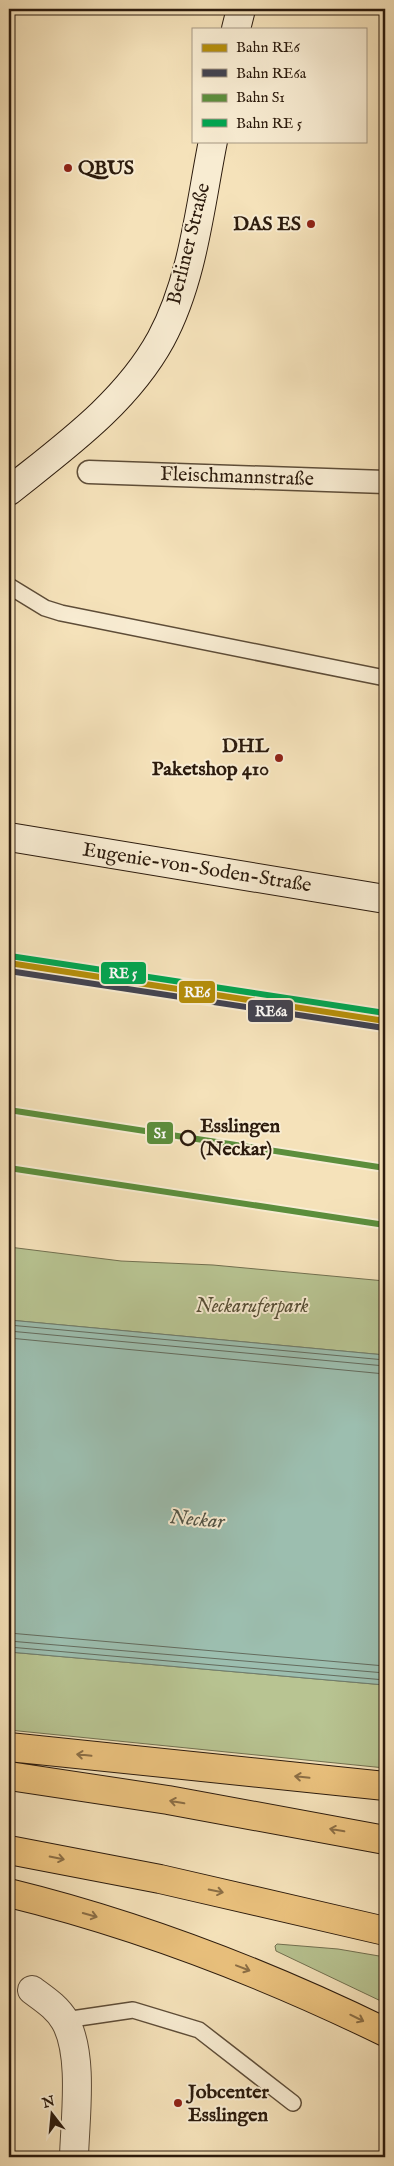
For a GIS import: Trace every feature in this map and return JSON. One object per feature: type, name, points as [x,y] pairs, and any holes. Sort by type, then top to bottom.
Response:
[{"type":"highway","points":[[9,1747],[385,1786]]},
{"type":"highway","points":[[9,1776],[178,1802],[385,1840]]},
{"type":"highway","points":[[9,1850],[160,1879],[385,1931]]},
{"type":"highway","points":[[9,1893],[105,1919],[203,1952],[274,1980],[385,2032]]},
{"type":"main road","points":[[236,28],[240,9]]},
{"type":"main road","name":"Berliner Straße","points":[[9,491],[104,412],[142,369],[162,338],[176,305],[188,263],[213,142]]},
{"type":"main road","name":"Eugenie-von-Soden-Straße","points":[[9,837],[385,899]]},
{"type":"main road","points":[[32,1990],[55,2008],[71,2033],[76,2058],[74,2157]]},
{"type":"street","name":"Fleischmannstraße","points":[[89,472],[385,482]]},
{"type":"lane","points":[[9,586],[45,608],[61,613],[385,678]]},
{"type":"lane","points":[[64,2020],[133,2010],[199,2030],[293,2103]]},
{"type":"green space","name":"Neckaruferpark","points":[[9,1247],[121,1261],[213,1265],[385,1281],[385,1355],[9,1320]]},
{"type":"green space","points":[[9,1652],[385,1685],[385,1768],[9,1730]]},
{"type":"green space","points":[[277,1944],[338,1949],[385,1957],[385,2003],[276,1951],[275,1946]]},
{"type":"water","name":"Neckar","points":[[9,1320],[385,1355],[385,1685],[9,1652]]},
{"type":"rail line","name":"RE6","points":[[9,963],[385,1021]]},
{"type":"rail line","name":"RE6a","points":[[9,971],[384,1028]]},
{"type":"rail line","name":"S1","points":[[9,1110],[385,1168]]},
{"type":"rail line","name":"S1","points":[[9,1168],[385,1225]]},
{"type":"transit line","points":[[10,956],[385,1013]]},
{"type":"place","name":"QBUS","points":[[68,168]]},
{"type":"place","name":"DAS ES","points":[[311,224]]},
{"type":"place","name":"DHL Paketshop 410","points":[[279,758]]},
{"type":"place","name":"Esslingen (Neckar)","points":[[188,1138]]},
{"type":"place","name":"Jobcenter Esslingen","points":[[178,2103]]}]
